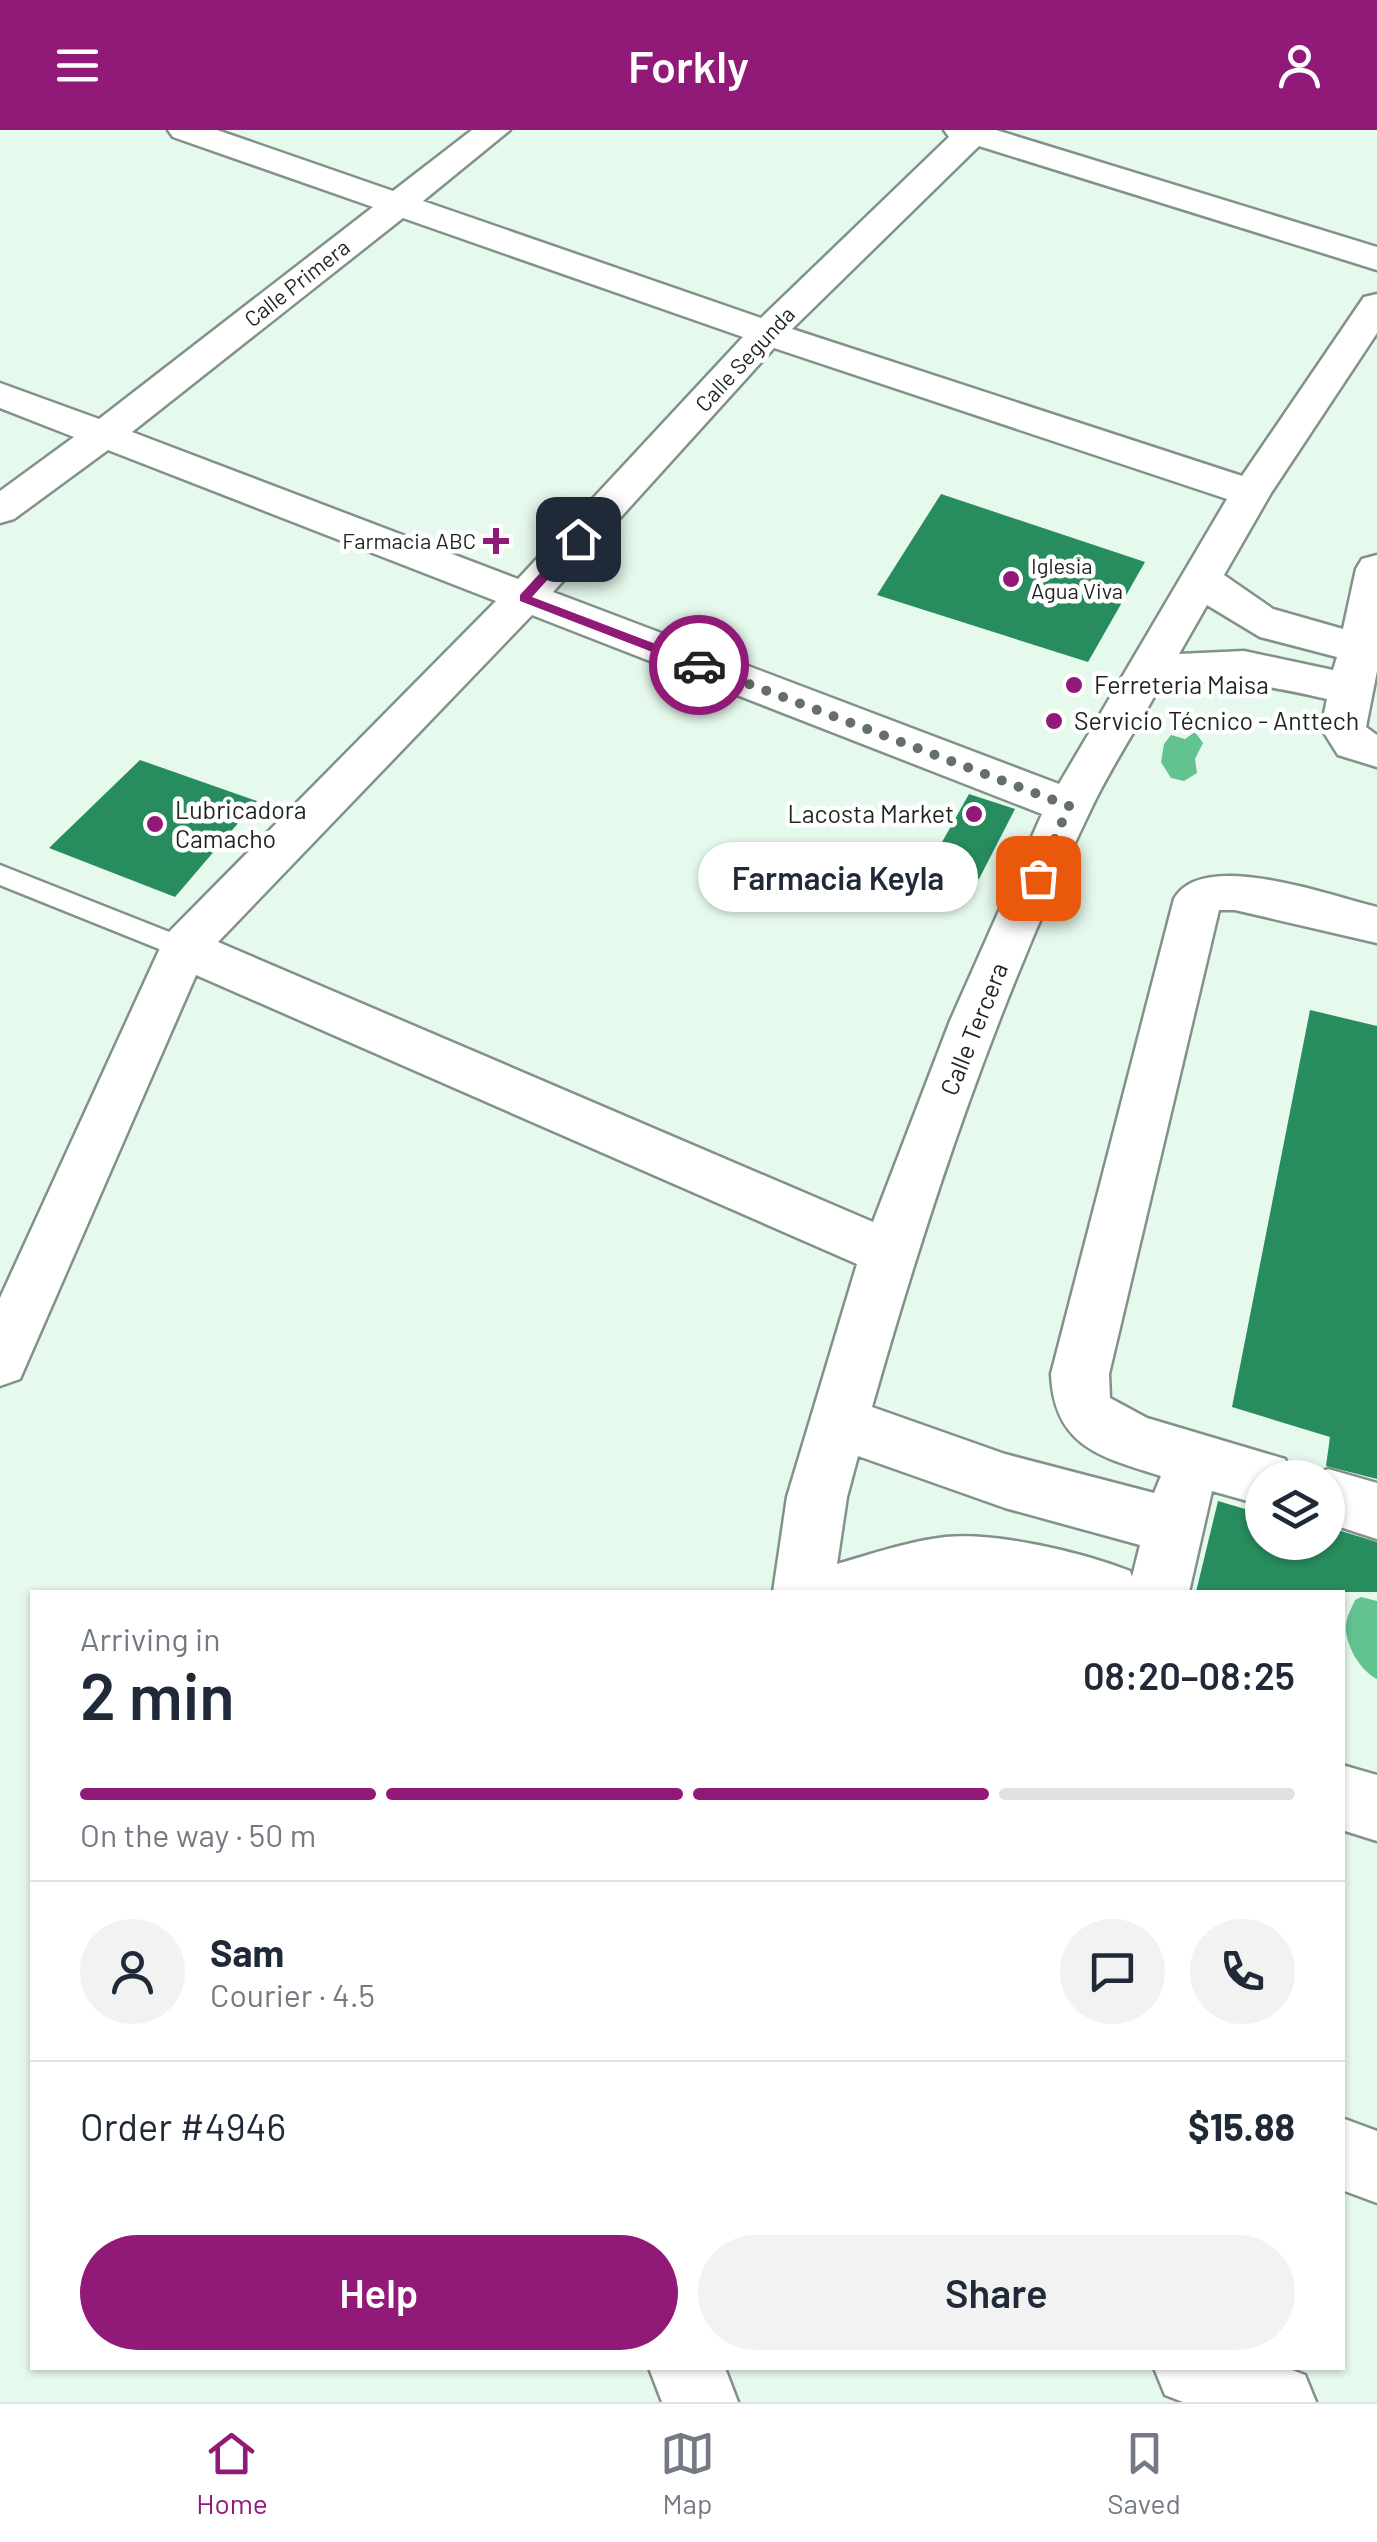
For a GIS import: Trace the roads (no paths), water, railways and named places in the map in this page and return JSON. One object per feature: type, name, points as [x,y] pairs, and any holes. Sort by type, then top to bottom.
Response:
[{"type":"street","points":[[185,130],[767,333],[1250,492]]},
{"type":"street","name":"Calle Primera","points":[[0,510],[102,436],[493,130]]},
{"type":"street","points":[[970,131],[1377,259]]},
{"type":"street","name":"Calle Segunda","points":[[183,948],[524,598],[767,333],[970,131]]},
{"type":"street","name":"Calle Tercera","points":[[803,1590],[818,1497],[888,1252],[975,1021],[1069,806],[1250,492],[1377,305]]},
{"type":"street","points":[[0,395],[1069,806]]},
{"type":"street","points":[[1201,577],[1245,614],[1272,650]]},
{"type":"street","points":[[1375,592],[1343,728],[1354,744],[1377,751]]},
{"type":"street","points":[[1144,677],[1272,650],[1356,668]]},
{"type":"street","points":[[1245,1472],[1093,1420],[1082,1404],[1080,1374],[1191,914],[1198,899],[1212,892],[1236,892],[1377,924]]},
{"type":"street","points":[[0,1360],[183,948],[888,1252]]},
{"type":"street","points":[[840,1420],[902,1449],[993,1480],[1176,1526]]},
{"type":"street","points":[[1160,1590],[1190,1456]]},
{"type":"street","points":[[1028,1574],[1045,1564],[1061,1536],[1061,1520],[1048,1494]]},
{"type":"street","points":[[1345,1501],[1377,1511]]},
{"type":"street","points":[[848,1590],[945,1566],[1028,1574],[1099,1590]]},
{"type":"street","points":[[1345,1798],[1377,1808]]},
{"type":"street","points":[[1345,2155],[1377,2167]]},
{"type":"street","points":[[682,2402],[687,2370]]},
{"type":"street","points":[[688,2370],[700,2402]]},
{"type":"street","points":[[1197,2370],[1278,2402]]},
{"type":"lane","points":[[0,876],[183,948]]},
{"type":"place","name":"Farmacia ABC","points":[[496,541]]},
{"type":"place","name":"Iglesia Agua Viva","points":[[1011,579]]},
{"type":"place","name":"Ferreteria Maisa","points":[[1074,685]]},
{"type":"place","name":"Servicio Técnico - Anttech","points":[[1054,721]]},
{"type":"place","name":"Lacosta Market","points":[[974,814]]},
{"type":"place","name":"Lubricadora Camacho","points":[[155,824]]},
{"type":"place","name":"Farmacia Keyla","points":[[1038,878]]}]
